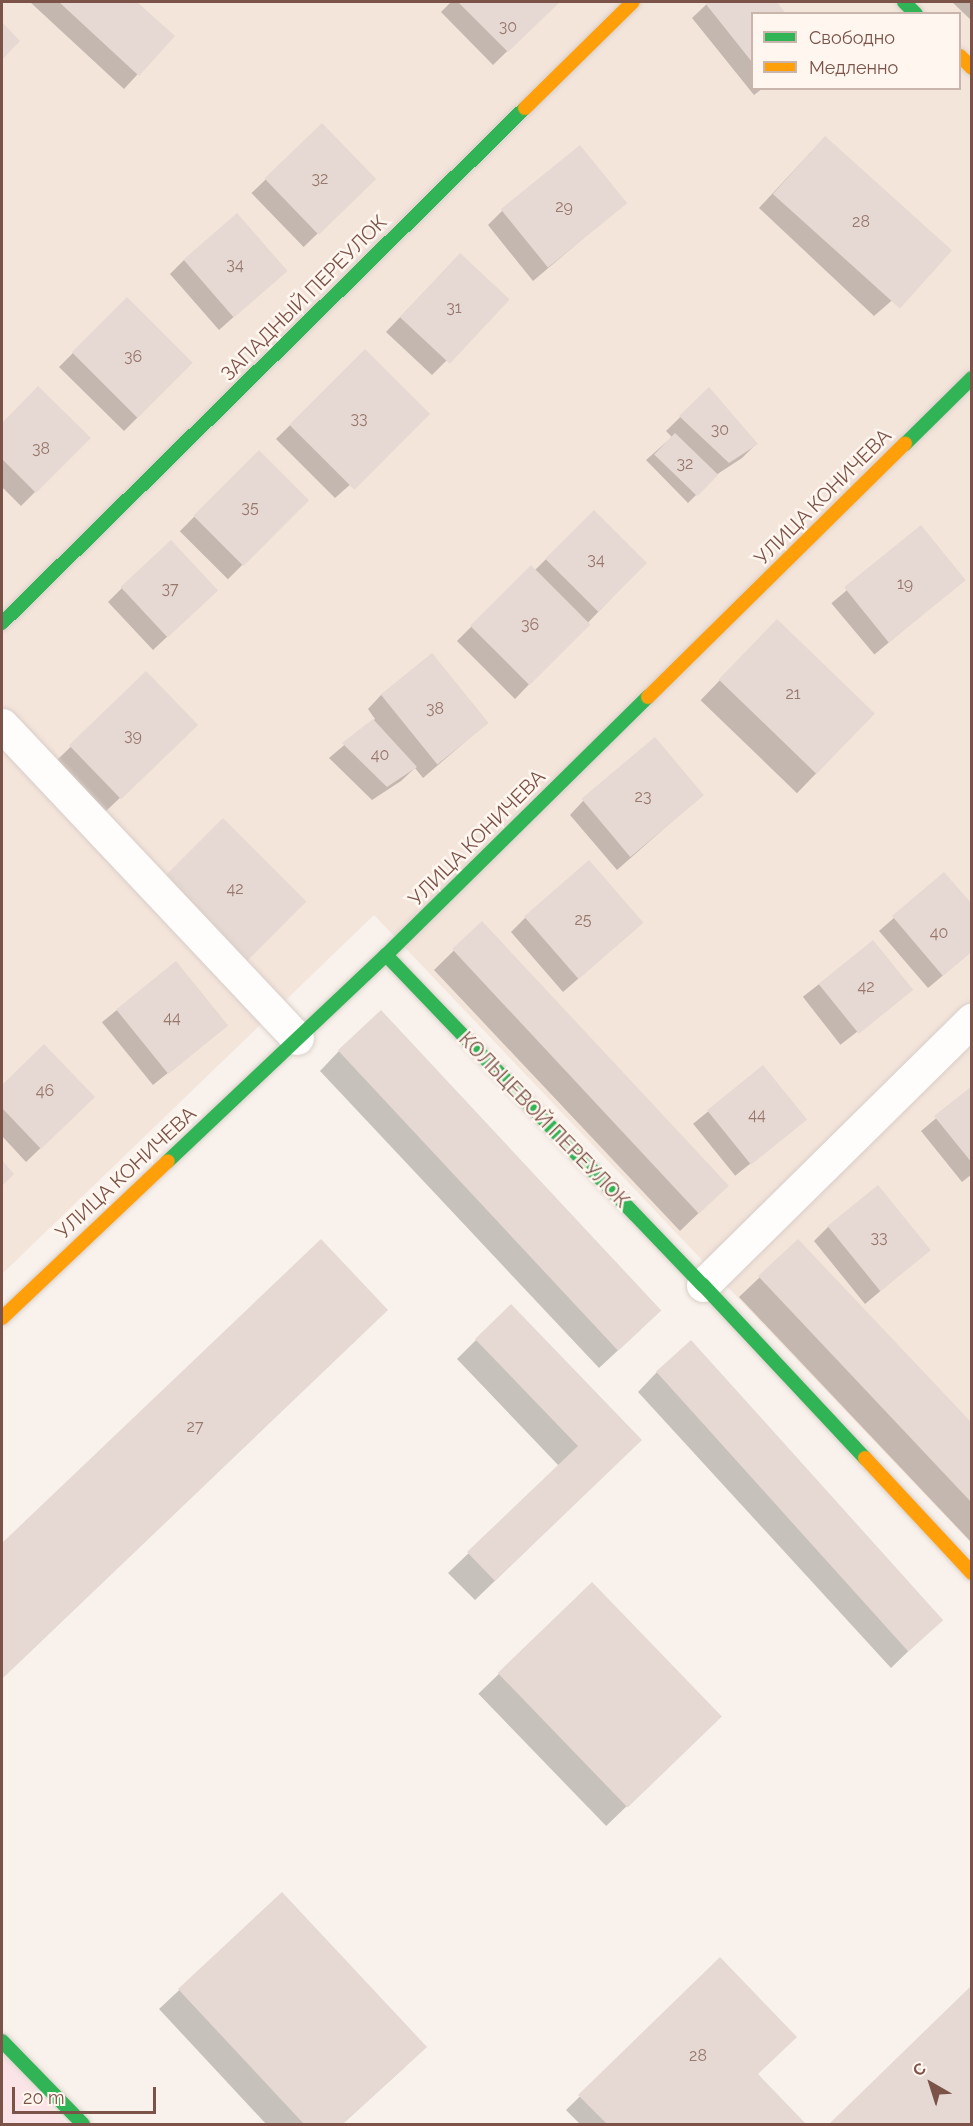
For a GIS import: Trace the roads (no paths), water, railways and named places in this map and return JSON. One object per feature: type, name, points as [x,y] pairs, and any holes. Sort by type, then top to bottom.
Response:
[{"type":"street","name":"ЗАПАДНЫЙ ПЕРЕУЛОК","points":[[2,622],[633,2]]},
{"type":"street","points":[[961,57],[972,68]]},
{"type":"street","name":"УЛИЦА КОНИЧЕВА","points":[[2,1318],[386,954],[972,378]]},
{"type":"street","points":[[2,725],[297,1038]]},
{"type":"street","name":"КОЛЬЦЕВОЙ ПЕРЕУЛОК","points":[[386,954],[703,1285],[972,1573]]},
{"type":"street","points":[[703,1285],[972,1020]]},
{"type":"street","points":[[2,2041],[83,2124]]}]
